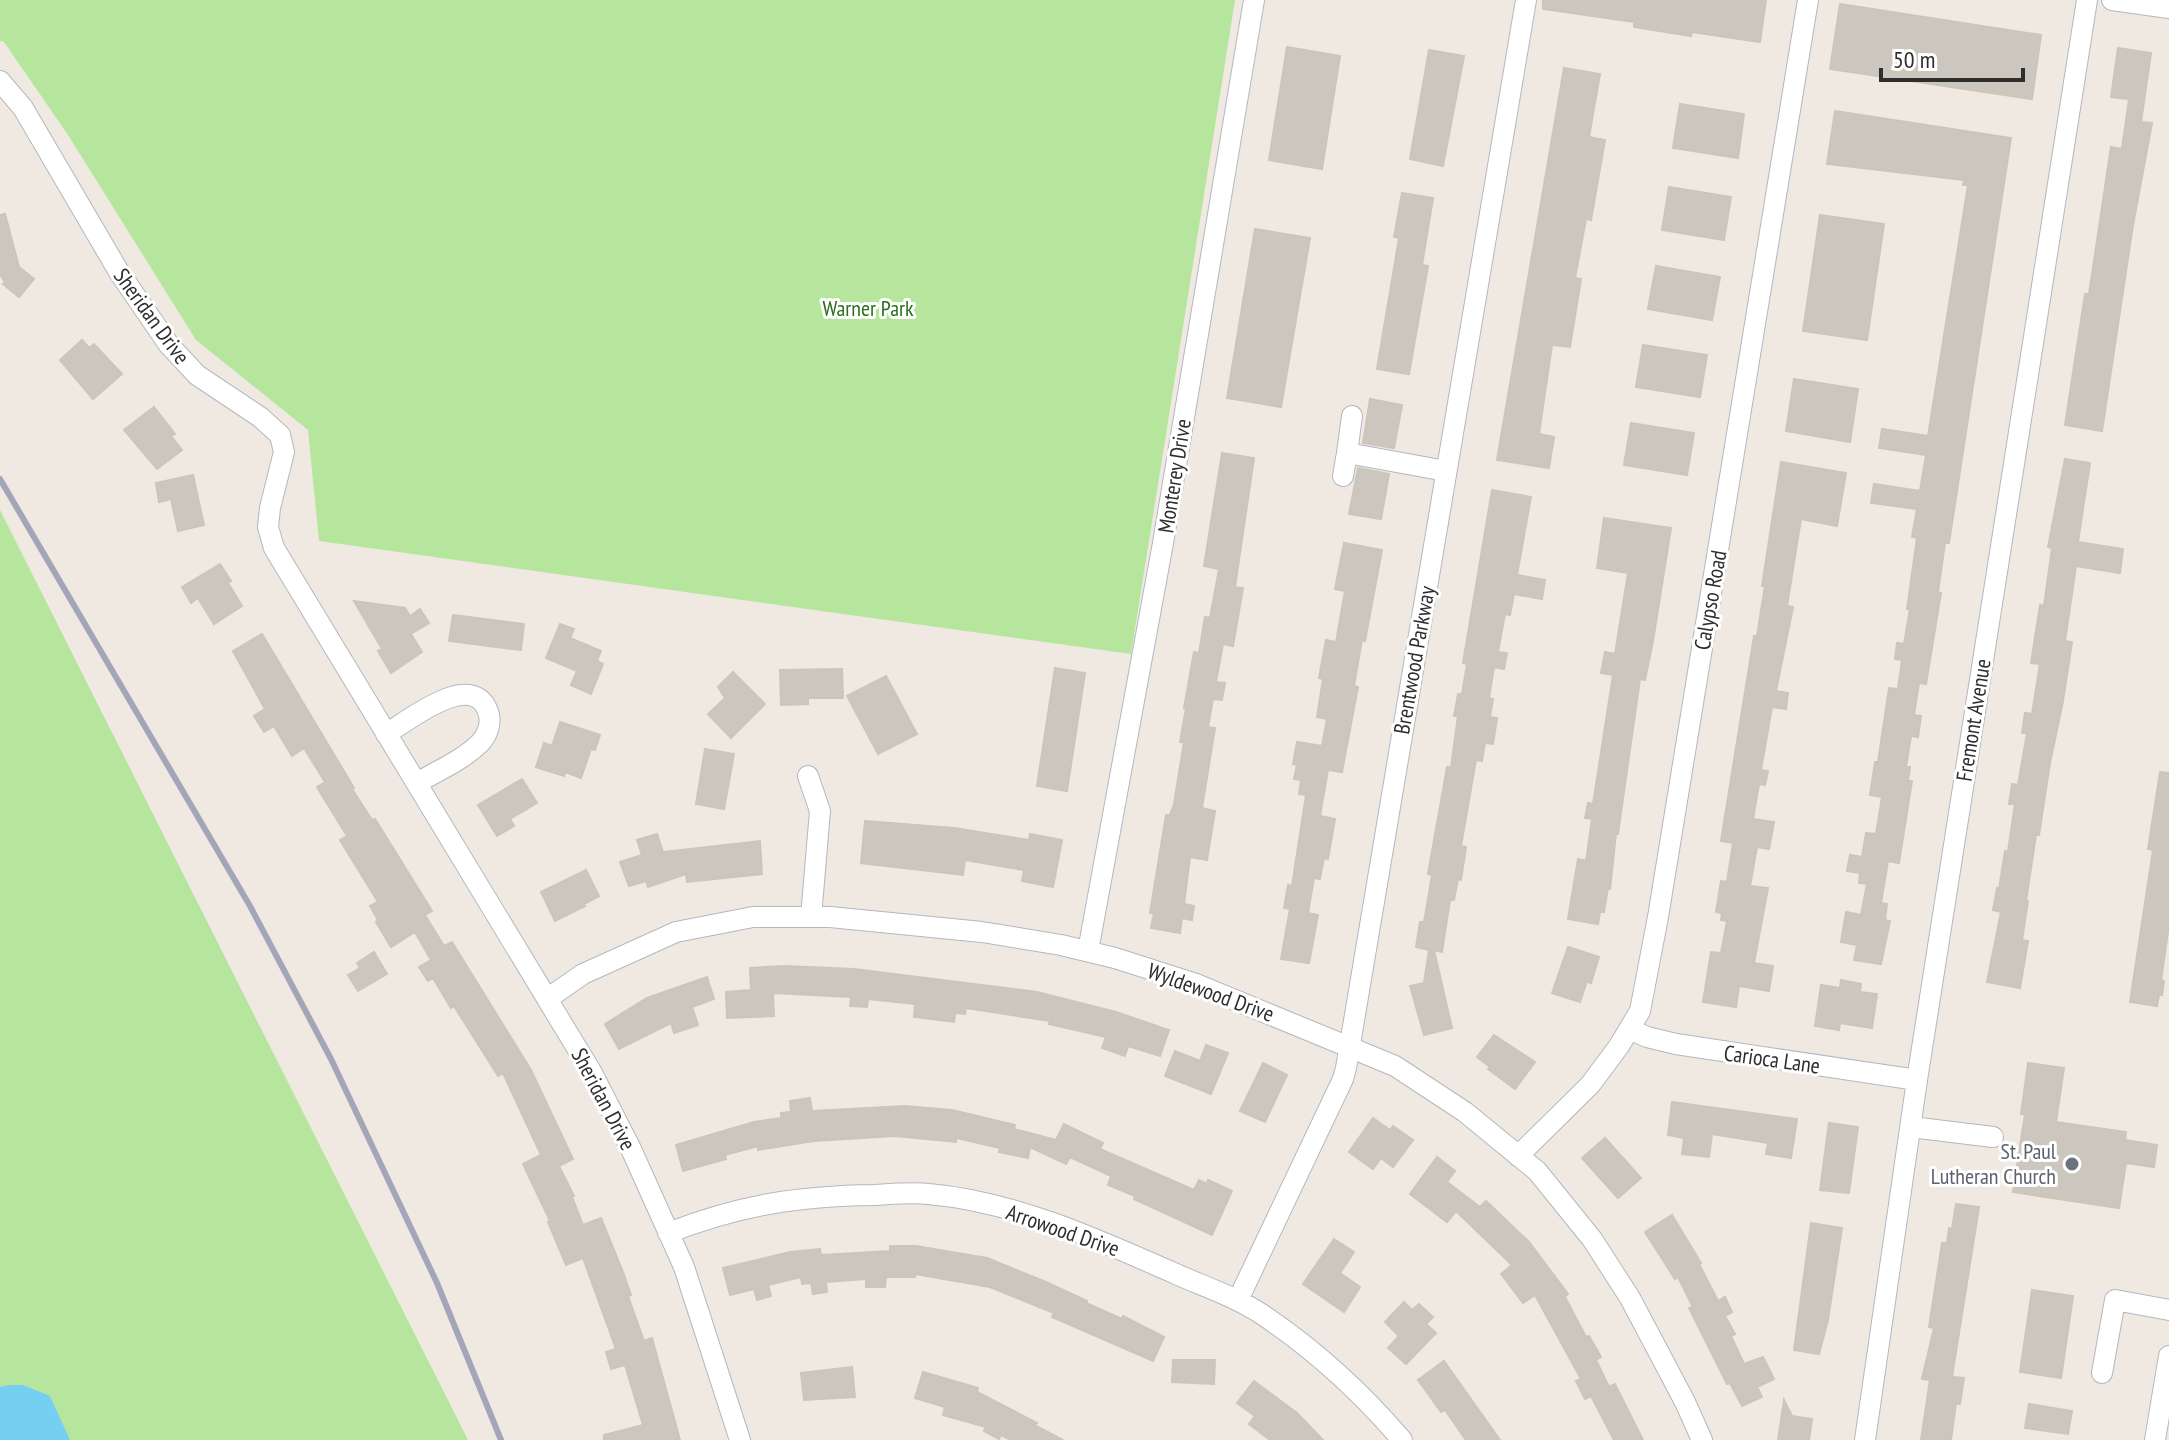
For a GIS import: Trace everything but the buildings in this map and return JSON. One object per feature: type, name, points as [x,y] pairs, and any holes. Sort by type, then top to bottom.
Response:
[{"type":"street","name":"Monterey Drive","points":[[1088,951],[1163,543],[1254,0]]},
{"type":"street","name":"Brentwood Parkway","points":[[1238,1300],[1343,1079],[1526,0]]},
{"type":"street","name":"Calypso Road","points":[[1518,1156],[1590,1085],[1640,1011],[1808,0]]},
{"type":"street","name":"Fremont Avenue","points":[[1865,1440],[1917,1080],[2087,0]]},
{"type":"street","points":[[2112,0],[2169,8]]},
{"type":"street","name":"Sheridan Drive","points":[[0,81],[23,108],[119,272],[169,345],[197,375],[260,417],[280,435],[284,452],[268,527],[274,548],[592,1073],[631,1149],[684,1267],[740,1440]]},
{"type":"street","points":[[1343,476],[1352,416]]},
{"type":"street","points":[[1347,453],[1446,471]]},
{"type":"street","points":[[386,734],[454,695],[468,694],[484,705],[490,721],[481,743],[417,783]]},
{"type":"street","points":[[808,776],[820,811],[811,917]]},
{"type":"street","name":"Wyldewood Drive","points":[[547,999],[583,974],[676,932],[753,917],[811,917],[982,932],[1088,951],[1196,984],[1395,1066],[1465,1112],[1537,1171],[1599,1251],[1630,1298],[1702,1440]]},
{"type":"street","name":"Carioca Lane","points":[[1629,1029],[1676,1044],[1917,1080]]},
{"type":"street","points":[[1911,1127],[1993,1137]]},
{"type":"street","name":"Arrowood Drive","points":[[668,1233],[706,1219],[771,1202],[835,1196],[929,1194],[1026,1212],[1238,1300],[1262,1314],[1333,1368],[1378,1411],[1402,1440]]},
{"type":"street","points":[[2102,1373],[2115,1300],[2169,1310]]},
{"type":"street","points":[[2155,1440],[2169,1356]]},
{"type":"green space","name":"Warner Park","points":[[0,0],[1235,0],[1131,654],[319,541],[308,430],[196,340],[68,135],[4,42],[0,41]]},
{"type":"green space","points":[[0,510],[468,1440],[0,1440]]},
{"type":"water","points":[[23,1385],[50,1396],[70,1440],[0,1440],[0,1387]]},
{"type":"railway","points":[[0,479],[250,906],[331,1059],[437,1283],[501,1440]]},
{"type":"place","name":"St. Paul Lutheran Church","points":[[2072,1164]]}]
